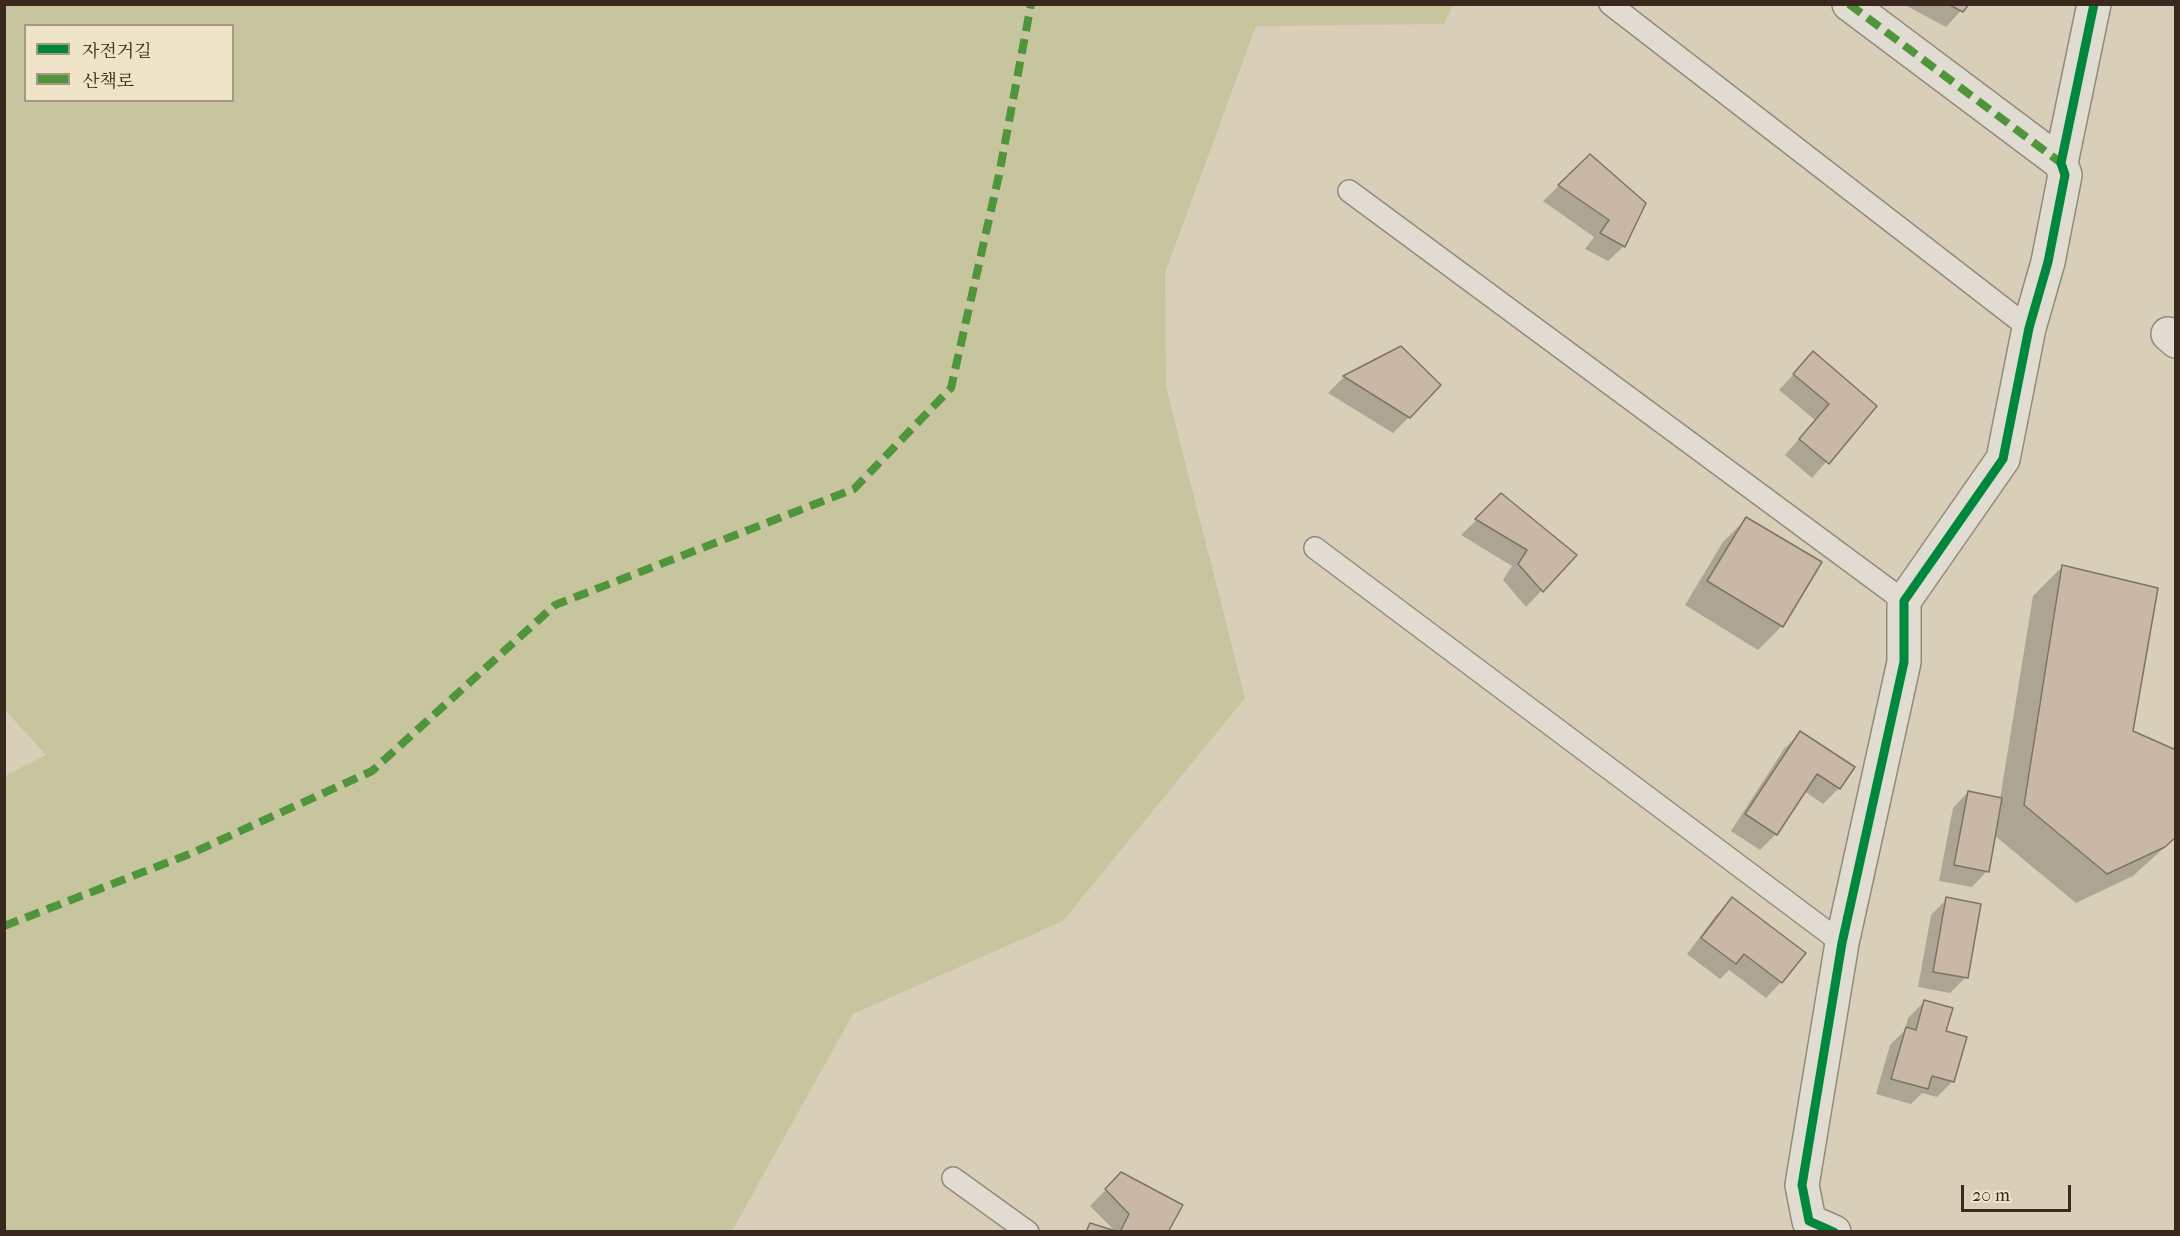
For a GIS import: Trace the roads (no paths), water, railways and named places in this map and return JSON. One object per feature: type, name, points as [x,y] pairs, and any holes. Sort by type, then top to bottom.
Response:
[{"type":"street","points":[[1849,4],[2061,163]]},
{"type":"street","points":[[1834,1232],[1809,1221],[1802,1185],[1842,943],[1904,662],[1904,601],[2003,459],[2029,328],[2048,262],[2065,175],[2061,163],[2094,4]]},
{"type":"lane","points":[[1610,4],[2029,328]]},
{"type":"lane","points":[[1349,191],[1904,601]]},
{"type":"lane","points":[[1315,548],[1842,943]]},
{"type":"lane","points":[[953,1178],[1028,1232]]}]
